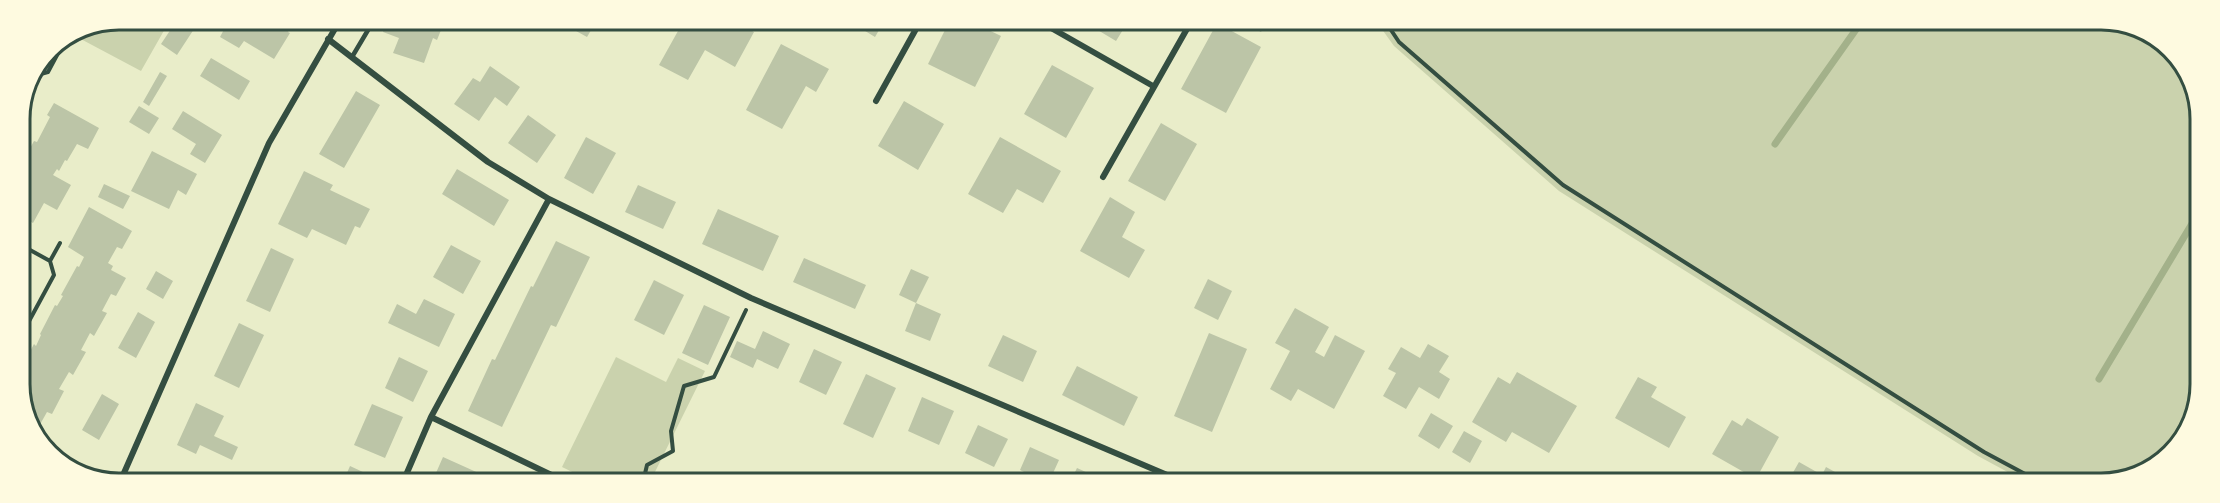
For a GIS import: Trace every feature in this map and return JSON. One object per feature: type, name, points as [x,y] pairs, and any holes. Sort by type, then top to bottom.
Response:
[{"type":"street","points":[[124,473],[269,143],[334,30]]},
{"type":"street","points":[[876,101],[915,30]]},
{"type":"street","points":[[1055,30],[1153,86]]},
{"type":"street","points":[[1103,177],[1187,30]]},
{"type":"street","points":[[328,39],[488,162],[549,199],[751,298],[1162,473]]},
{"type":"street","points":[[407,473],[431,417],[549,199]]},
{"type":"street","points":[[431,417],[547,473]]},
{"type":"lane","points":[[352,57],[368,30]]},
{"type":"path","points":[[1391,30],[1400,42],[1563,184],[1984,452],[2023,473]]},
{"type":"path","points":[[43,73],[48,72],[57,55]]},
{"type":"path","points":[[30,319],[54,275],[50,261],[60,243]]},
{"type":"path","points":[[30,250],[50,261]]},
{"type":"path","points":[[645,473],[647,465],[673,451],[671,431],[684,386],[714,377],[751,298]]},
{"type":"green space","points":[[119,30],[164,30],[141,71],[81,39],[101,32]]},
{"type":"green space","points":[[1382,30],[2101,30],[2119,32],[2146,42],[2164,56],[2178,74],[2188,101],[2190,119],[2190,384],[2188,402],[2178,429],[2160,451],[2151,458],[2119,471],[2009,473],[1978,456],[1559,191],[1394,46]]},
{"type":"green space","points":[[616,357],[666,382],[678,358],[705,371],[654,473],[574,473],[562,467]]},
{"type":"building","points":[[170,30],[193,30],[177,55],[161,44]]},
{"type":"building","points":[[224,30],[289,30],[290,33],[274,59],[244,41],[239,48],[220,37]]},
{"type":"building","points":[[384,30],[441,30],[437,40],[433,38],[424,63],[393,53],[399,38],[383,32]]},
{"type":"building","points":[[574,30],[591,30],[587,37]]},
{"type":"building","points":[[676,30],[750,30],[754,32],[735,67],[705,50],[688,80],[659,65],[678,31]]},
{"type":"building","points":[[863,30],[879,30],[875,37]]},
{"type":"building","points":[[945,30],[989,30],[1001,36],[975,87],[928,64]]},
{"type":"building","points":[[1098,30],[1123,30],[1116,41]]},
{"type":"building","points":[[1213,30],[1230,30],[1261,47],[1226,113],[1181,89]]},
{"type":"building","points":[[781,44],[829,69],[816,92],[806,86],[782,129],[746,110]]},
{"type":"building","points":[[211,58],[250,81],[239,100],[200,76]]},
{"type":"building","points":[[1052,65],[1094,88],[1066,138],[1024,114]]},
{"type":"building","points":[[490,66],[520,87],[507,106],[495,97],[479,121],[454,104],[473,78],[480,82]]},
{"type":"building","points":[[160,72],[167,76],[149,106],[143,102]]},
{"type":"building","points":[[356,91],[380,105],[344,168],[319,154]]},
{"type":"building","points":[[904,101],[944,124],[918,170],[878,146]]},
{"type":"building","points":[[54,103],[99,128],[88,149],[77,144],[67,161],[65,160],[59,171],[57,169],[53,175],[71,185],[57,210],[44,203],[33,223],[30,221],[30,148],[34,141],[37,142],[50,117],[47,115]]},
{"type":"building","points":[[139,106],[159,118],[149,134],[129,122]]},
{"type":"building","points":[[183,111],[222,135],[205,163],[190,154],[196,144],[172,129]]},
{"type":"building","points":[[528,115],[556,135],[537,163],[508,143]]},
{"type":"building","points":[[1161,123],[1197,144],[1165,201],[1128,181]]},
{"type":"building","points":[[586,137],[616,153],[593,194],[564,178]]},
{"type":"building","points":[[1000,137],[1061,171],[1043,203],[1017,189],[1003,213],[968,194]]},
{"type":"building","points":[[152,151],[197,174],[186,195],[178,190],[169,209],[131,191]]},
{"type":"building","points":[[457,169],[509,200],[494,226],[442,194]]},
{"type":"building","points":[[304,171],[333,185],[330,190],[370,209],[360,228],[355,226],[346,245],[312,229],[307,238],[278,224]]},
{"type":"building","points":[[104,184],[130,196],[123,209],[98,197]]},
{"type":"building","points":[[638,185],[676,202],[663,229],[625,212]]},
{"type":"building","points":[[1110,197],[1135,212],[1122,237],[1145,250],[1129,278],[1080,251]]},
{"type":"building","points":[[89,207],[132,231],[122,249],[117,247],[108,263],[113,266],[111,270],[126,278],[116,296],[111,294],[102,311],[107,313],[94,336],[90,333],[81,350],[86,352],[73,375],[69,372],[59,389],[64,391],[52,414],[47,412],[40,425],[32,402],[30,351],[34,344],[36,346],[55,305],[57,306],[63,296],[61,295],[84,257],[68,247]]},
{"type":"building","points":[[718,209],[779,236],[763,271],[702,244]]},
{"type":"building","points":[[556,241],[590,257],[556,327],[551,325],[502,427],[468,411],[492,359],[495,360]]},
{"type":"building","points":[[451,245],[481,261],[463,294],[433,277]]},
{"type":"building","points":[[271,248],[294,259],[270,312],[246,301]]},
{"type":"building","points":[[804,258],[866,285],[855,309],[793,282]]},
{"type":"building","points":[[911,269],[929,277],[916,303],[899,295]]},
{"type":"building","points":[[156,271],[173,281],[163,299],[146,289]]},
{"type":"building","points":[[1208,279],[1232,291],[1218,320],[1194,308]]},
{"type":"building","points":[[654,280],[684,295],[664,335],[634,320]]},
{"type":"building","points":[[424,299],[455,314],[439,347],[388,323],[397,304],[416,314]]},
{"type":"building","points":[[916,303],[941,314],[930,341],[905,331]]},
{"type":"building","points":[[704,305],[730,317],[708,365],[682,353]]},
{"type":"building","points":[[1295,308],[1329,327],[1315,352],[1324,357],[1335,335],[1365,351],[1334,409],[1298,389],[1291,401],[1270,389],[1290,351],[1275,343]]},
{"type":"building","points":[[138,312],[155,322],[136,358],[118,348]]},
{"type":"building","points":[[239,323],[264,335],[239,388],[214,376]]},
{"type":"building","points":[[763,331],[790,344],[778,369],[757,359],[753,368],[730,357],[737,341],[755,349]]},
{"type":"building","points":[[1209,333],[1247,349],[1212,432],[1174,416]]},
{"type":"building","points":[[1003,335],[1037,351],[1023,382],[988,366]]},
{"type":"building","points":[[1428,344],[1449,356],[1439,372],[1450,379],[1439,399],[1419,387],[1406,409],[1383,396],[1396,373],[1388,369],[1401,347],[1420,358]]},
{"type":"building","points":[[814,349],[842,362],[826,395],[799,382]]},
{"type":"building","points":[[399,357],[428,371],[413,402],[385,388]]},
{"type":"building","points":[[1077,366],[1138,397],[1124,426],[1062,395]]},
{"type":"building","points":[[1517,372],[1577,406],[1549,453],[1512,432],[1506,442],[1472,422],[1498,377],[1510,384]]},
{"type":"building","points":[[866,374],[896,388],[873,438],[843,424]]},
{"type":"building","points":[[1638,377],[1657,387],[1651,397],[1686,417],[1669,448],[1615,418]]},
{"type":"building","points":[[102,394],[119,404],[99,440],[82,430]]},
{"type":"building","points":[[922,397],[954,411],[939,445],[908,431]]},
{"type":"building","points":[[196,403],[224,416],[214,436],[238,447],[232,460],[200,445],[196,454],[177,445]]},
{"type":"building","points":[[372,404],[403,417],[385,458],[354,445]]},
{"type":"building","points":[[1431,413],[1453,426],[1439,449],[1418,436]]},
{"type":"building","points":[[1747,418],[1779,437],[1759,473],[1745,473],[1712,454],[1732,420],[1742,426]]},
{"type":"building","points":[[978,425],[1008,439],[994,467],[965,453]]},
{"type":"building","points":[[1464,431],[1482,441],[1470,463],[1452,452]]},
{"type":"building","points":[[1030,447],[1059,460],[1053,473],[1026,473],[1020,470]]},
{"type":"building","points":[[443,457],[479,473],[436,473]]},
{"type":"building","points":[[1799,462],[1818,473],[1793,473]]},
{"type":"building","points":[[350,466],[365,473],[347,473]]},
{"type":"building","points":[[1826,467],[1837,473],[1823,473]]},
{"type":"building","points":[[1077,468],[1088,473],[1074,473]]},
{"type":"waterway","points":[[1775,144],[1856,30]]},
{"type":"waterway","points":[[2099,379],[2190,227]]}]
